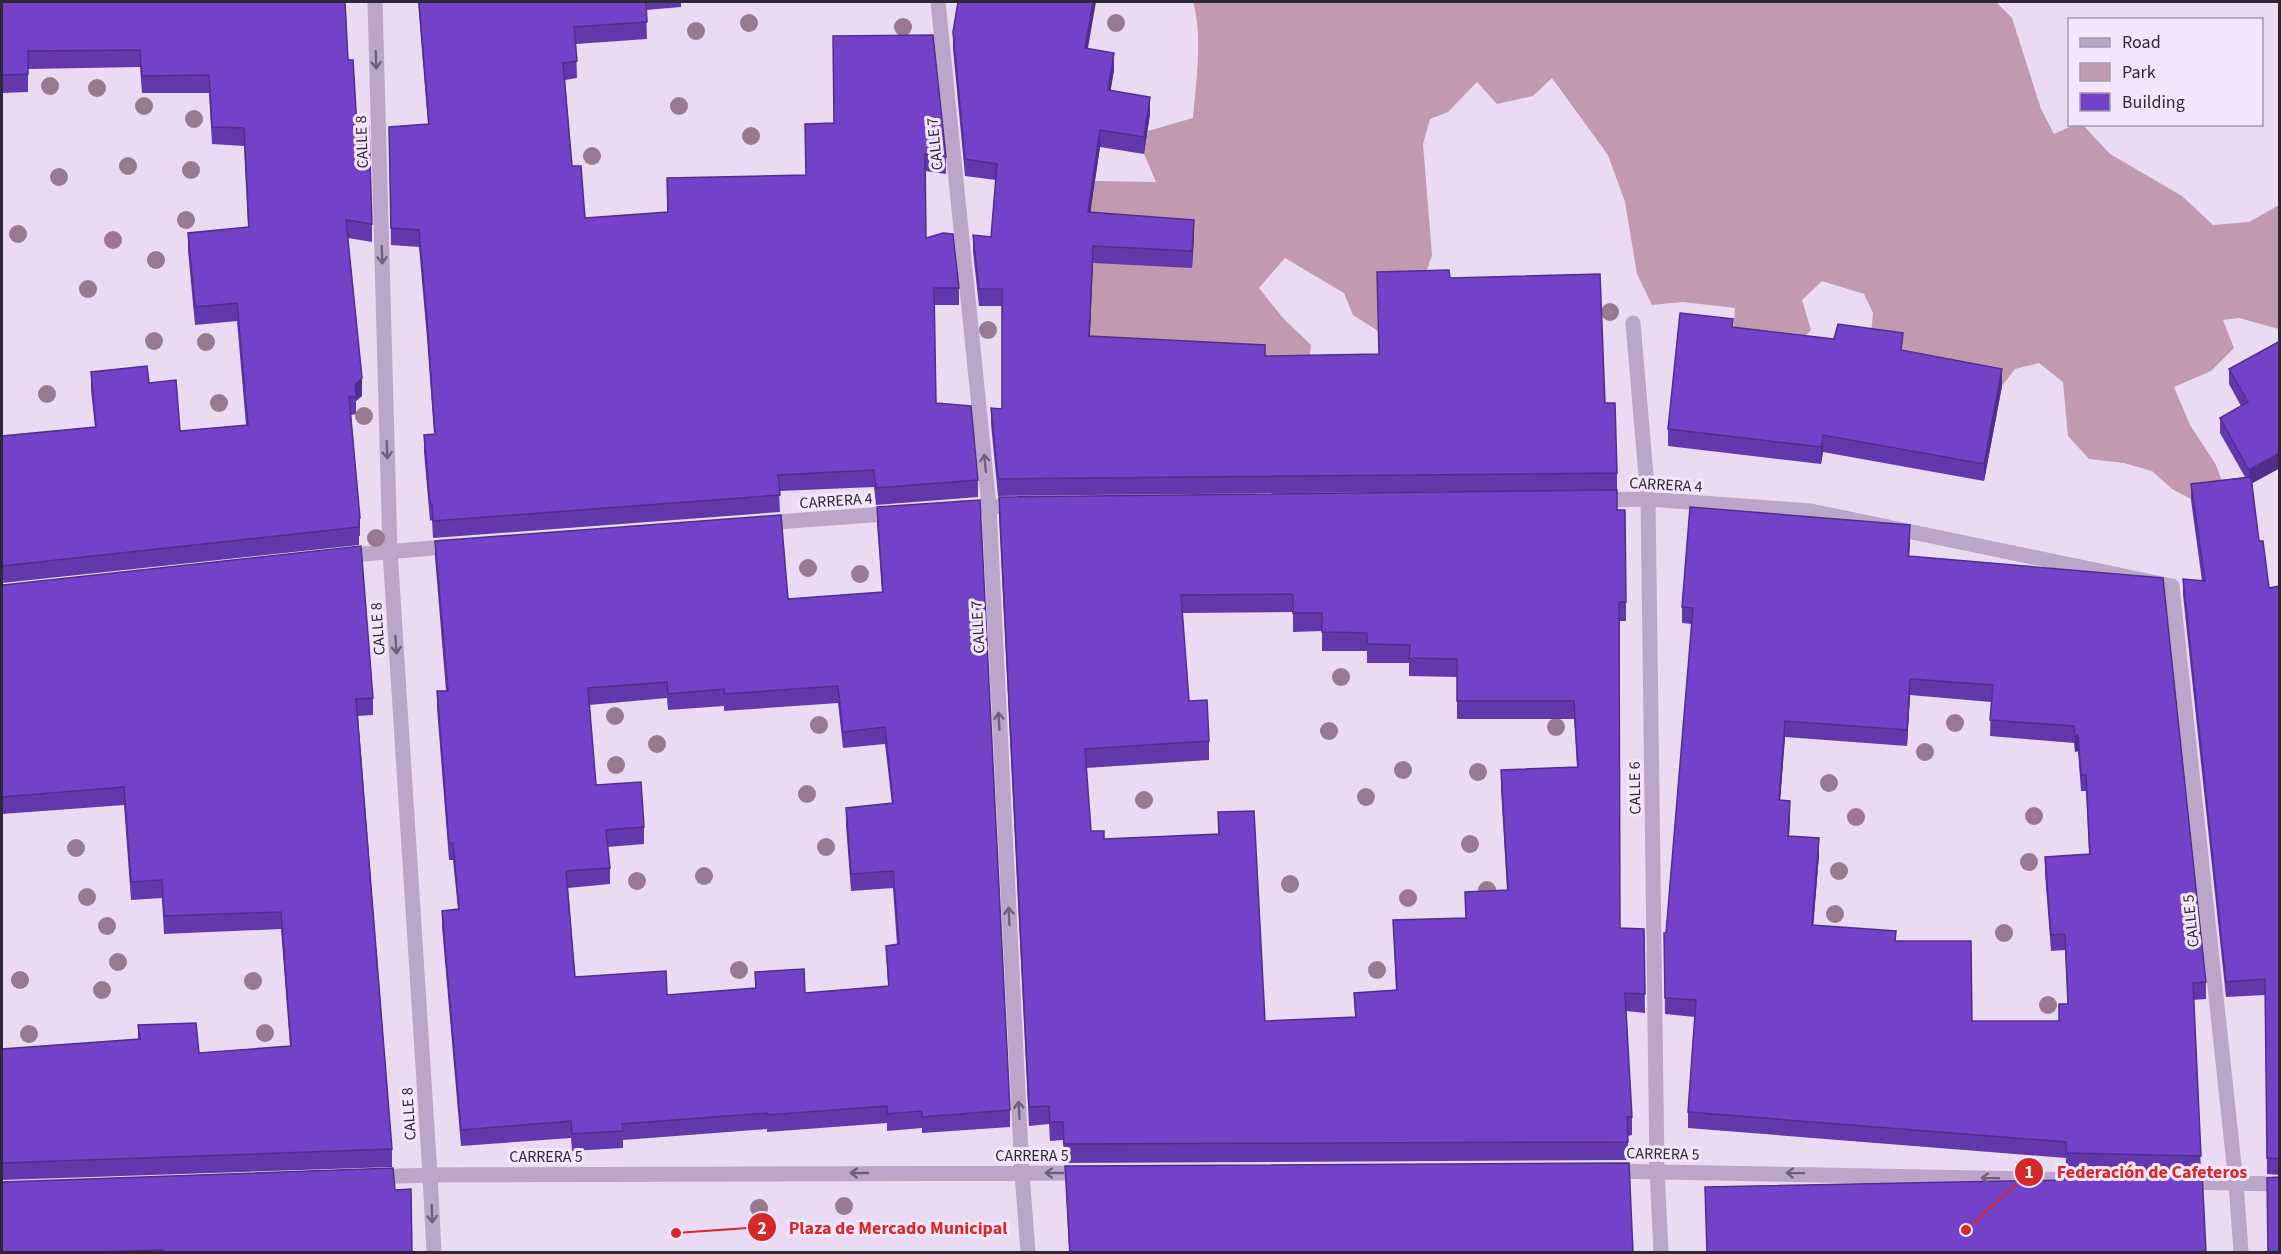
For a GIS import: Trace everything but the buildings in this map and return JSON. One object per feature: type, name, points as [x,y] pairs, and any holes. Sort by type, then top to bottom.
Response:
[{"type":"street","name":"CALLE 8","points":[[375,2],[390,551],[434,1252]]},
{"type":"street","name":"CALLE 7","points":[[938,2],[989,506],[1022,1173],[1028,1252]]},
{"type":"street","name":"CALLE 6","points":[[1633,323],[1648,499],[1657,1170],[1661,1252]]},
{"type":"street","name":"CARRERA 4","points":[[1576,500],[1648,499],[1811,511],[2172,586]]},
{"type":"street","points":[[942,510],[989,506],[1037,506]]},
{"type":"street","name":"CARRERA 4","points":[[742,525],[918,512]]},
{"type":"street","points":[[331,558],[472,545]]},
{"type":"street","name":"CALLE 5","points":[[2172,586],[2236,1183],[2241,1252]]},
{"type":"street","name":"CARRERA 5","points":[[1597,1171],[1657,1170],[2094,1180]]},
{"type":"street","name":"CARRERA 5","points":[[359,1177],[1106,1173]]},
{"type":"street","points":[[2165,1181],[2280,1184]]},
{"type":"green space","points":[[1193,2],[1996,2],[2012,18],[2041,109],[2054,134],[2072,126],[2084,126],[2110,154],[2182,196],[2213,225],[2249,222],[2279,205],[2279,329],[2239,318],[2223,320],[2234,348],[2211,371],[2174,387],[2190,425],[2216,465],[2227,495],[2191,499],[2172,489],[2152,471],[2124,463],[2089,459],[2068,436],[2063,382],[2039,363],[2015,369],[2002,386],[1870,345],[1873,313],[1864,294],[1822,281],[1802,300],[1811,330],[1791,351],[1732,343],[1735,308],[1683,302],[1652,305],[1637,274],[1625,202],[1608,155],[1552,78],[1533,96],[1497,104],[1477,82],[1448,112],[1430,119],[1423,144],[1432,255],[1421,288],[1377,289],[1378,331],[1353,315],[1344,293],[1285,258],[1259,288],[1282,317],[1311,345],[1307,373],[1105,363],[1059,309],[1091,311],[1093,261],[1130,264],[1080,228],[1083,194],[1093,195],[1095,181],[1156,182],[1144,154],[1148,131],[1193,118],[1198,44]]},
{"type":"place","name":"Federación de Cafeteros","points":[[1966,1230]]},
{"type":"place","name":"Plaza de Mercado Municipal","points":[[676,1233]]}]
